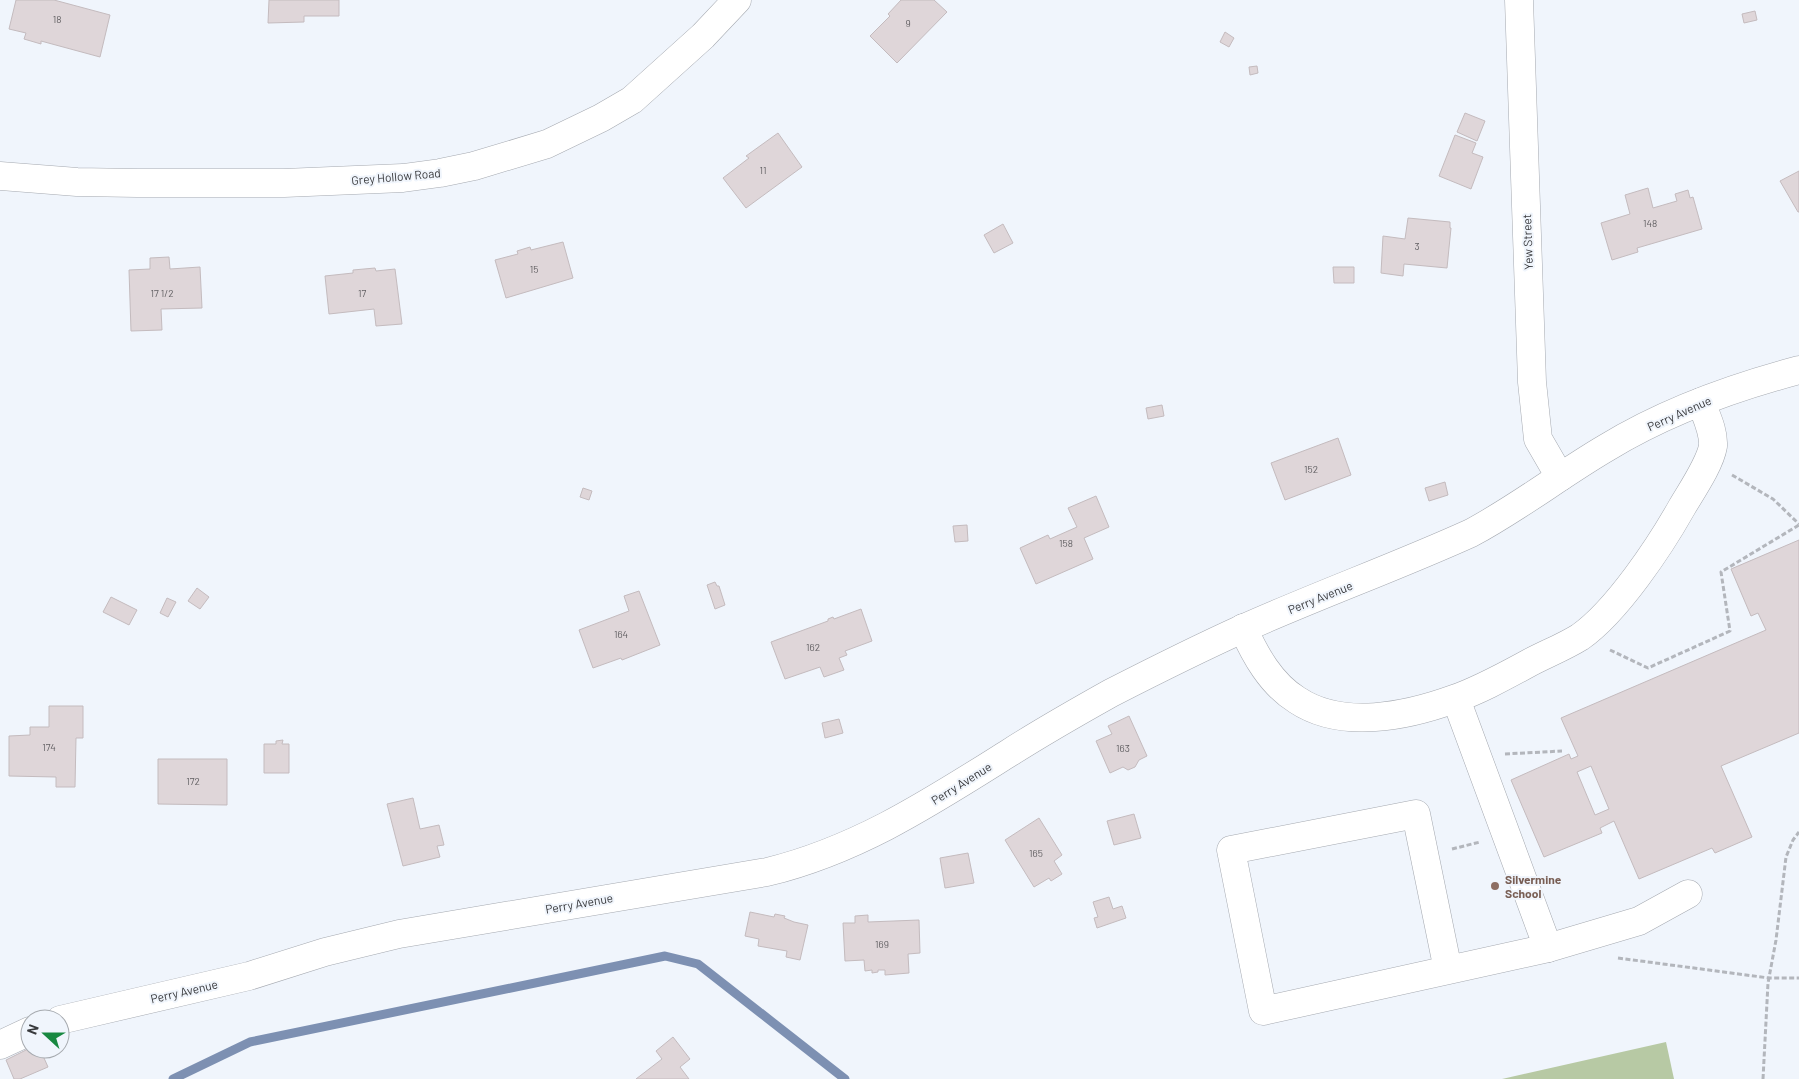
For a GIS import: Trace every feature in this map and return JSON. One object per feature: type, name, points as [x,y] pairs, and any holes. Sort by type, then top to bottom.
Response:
[{"type":"street","name":"Grey Hollow Road","points":[[0,176],[77,182],[137,184],[304,182],[403,178],[474,166],[547,144],[601,118],[632,100],[703,36],[737,0]]},
{"type":"street","name":"Yew Street","points":[[1519,0],[1532,382],[1538,440],[1560,477]]},
{"type":"street","name":"Perry Avenue","points":[[70,1018],[249,976],[326,952],[399,934],[649,891],[750,876],[797,864],[838,850],[894,823],[1056,724],[1153,672],[1243,628],[1471,533],[1502,517],[1607,447],[1654,423],[1701,402],[1799,370]]},
{"type":"street","points":[[1243,628],[1254,651],[1277,684],[1297,701],[1324,712],[1354,717],[1384,716],[1414,711],[1456,699],[1498,680],[1580,636],[1606,613],[1634,580],[1676,518],[1705,466],[1712,448],[1713,436],[1701,402]]},
{"type":"street","points":[[1456,699],[1548,948]]},
{"type":"street","points":[[1448,970],[1416,814],[1231,850],[1263,1011],[1548,948],[1639,921],[1688,894]]},
{"type":"street","points":[[0,1045],[20,1036]]},
{"type":"path","points":[[1580,636],[1648,668],[1730,631],[1721,572],[1799,525],[1773,499],[1730,474]]},
{"type":"path","points":[[1477,756],[1562,751]]},
{"type":"path","points":[[1763,1079],[1769,978],[1786,857],[1793,840],[1799,832]]},
{"type":"path","points":[[1616,957],[1769,978],[1799,978]]},
{"type":"green space","points":[[1666,1042],[1674,1079],[1502,1079]]},
{"type":"building","points":[[16,0],[54,0],[110,15],[100,57],[41,41],[41,44],[24,39],[26,33],[9,29]]},
{"type":"building","points":[[269,0],[339,0],[339,16],[304,16],[304,22],[268,23]]},
{"type":"building","points":[[901,0],[934,0],[947,12],[897,63],[870,36],[890,16],[888,14]]},
{"type":"building","points":[[1755,11],[1757,20],[1744,23],[1742,14]]},
{"type":"building","points":[[1225,32],[1234,38],[1229,47],[1220,42]]},
{"type":"building","points":[[1257,66],[1258,73],[1250,75],[1249,67]]},
{"type":"building","points":[[1465,113],[1485,121],[1477,141],[1457,132]]},
{"type":"building","points":[[778,133],[802,167],[746,208],[723,178],[749,158],[746,156]]},
{"type":"building","points":[[1455,135],[1476,143],[1472,153],[1483,157],[1471,189],[1439,176]]},
{"type":"building","points":[[1799,171],[1799,212],[1798,212],[1780,181]]},
{"type":"building","points":[[1648,188],[1653,208],[1677,201],[1675,194],[1688,190],[1690,198],[1693,197],[1702,229],[1637,248],[1638,252],[1612,260],[1601,223],[1630,214],[1625,195]]},
{"type":"building","points":[[1408,218],[1450,222],[1447,268],[1404,264],[1403,276],[1381,273],[1383,236],[1405,239]]},
{"type":"building","points":[[1003,224],[1013,243],[994,253],[984,235]]},
{"type":"building","points":[[563,242],[573,278],[506,298],[495,260],[518,254],[517,251],[530,247],[531,250]]},
{"type":"building","points":[[169,257],[170,269],[200,267],[202,308],[161,309],[162,330],[131,331],[129,270],[150,269],[150,258]]},
{"type":"building","points":[[1333,267],[1354,267],[1354,283],[1334,283]]},
{"type":"building","points":[[375,268],[376,271],[395,269],[402,324],[376,326],[374,309],[329,314],[325,276],[353,273],[353,270]]},
{"type":"building","points":[[1162,405],[1164,416],[1148,419],[1146,408]]},
{"type":"building","points":[[1338,438],[1351,475],[1285,500],[1271,463]]},
{"type":"building","points":[[1445,482],[1448,495],[1429,501],[1425,488]]},
{"type":"building","points":[[583,488],[592,491],[589,500],[580,497]]},
{"type":"building","points":[[1096,496],[1109,527],[1084,538],[1093,559],[1036,584],[1020,548],[1048,535],[1050,539],[1077,527],[1068,508]]},
{"type":"building","points":[[967,525],[968,541],[955,542],[953,526]]},
{"type":"building","points":[[1799,540],[1799,733],[1721,766],[1752,837],[1715,853],[1712,848],[1639,879],[1614,821],[1600,828],[1602,833],[1544,857],[1511,780],[1569,754],[1571,759],[1578,756],[1561,718],[1766,630],[1758,613],[1751,616],[1731,569]],"holes":[[[1591,766],[1609,809],[1595,815],[1577,772]]]},
{"type":"building","points":[[715,582],[719,586],[725,605],[715,609],[707,585]]},
{"type":"building","points":[[197,588],[209,597],[200,609],[188,601]]},
{"type":"building","points":[[639,591],[660,645],[622,660],[621,658],[593,668],[579,630],[629,611],[624,596]]},
{"type":"building","points":[[111,597],[137,610],[129,625],[103,612]]},
{"type":"building","points":[[167,598],[176,602],[168,617],[160,613]]},
{"type":"building","points":[[861,609],[872,641],[845,651],[847,655],[839,658],[844,670],[824,677],[820,667],[785,679],[771,642],[828,621],[828,619],[833,617],[834,619]]},
{"type":"building","points":[[49,706],[83,706],[83,738],[76,738],[75,787],[56,787],[56,777],[9,776],[9,736],[30,735],[30,727],[49,727]]},
{"type":"building","points":[[1129,716],[1147,756],[1139,760],[1135,767],[1128,770],[1123,767],[1110,773],[1096,741],[1112,734],[1108,726]]},
{"type":"building","points":[[839,719],[843,733],[825,738],[822,723]]},
{"type":"building","points":[[283,740],[282,744],[289,744],[289,773],[264,773],[264,744],[276,744],[276,741]]},
{"type":"building","points":[[158,759],[227,759],[227,805],[158,804]]},
{"type":"building","points":[[413,798],[420,829],[439,825],[444,845],[437,846],[440,857],[403,866],[387,804]]},
{"type":"building","points":[[1134,814],[1141,838],[1114,845],[1107,821]]},
{"type":"building","points":[[1039,818],[1062,855],[1054,861],[1062,874],[1051,881],[1049,878],[1034,887],[1005,840]]},
{"type":"building","points":[[968,853],[974,883],[945,888],[940,858]]},
{"type":"building","points":[[1109,897],[1113,909],[1122,906],[1126,918],[1097,928],[1094,918],[1098,917],[1093,902]]},
{"type":"building","points":[[750,912],[774,917],[775,914],[785,916],[784,918],[794,922],[808,925],[800,960],[786,957],[787,951],[758,946],[759,939],[745,936]]},
{"type":"building","points":[[868,915],[868,922],[919,920],[920,953],[908,954],[909,973],[885,975],[885,970],[878,970],[878,972],[872,973],[872,970],[865,971],[864,960],[845,961],[843,923],[855,923],[855,916]]},
{"type":"building","points":[[673,1037],[690,1059],[680,1067],[689,1079],[636,1079],[662,1059],[656,1051]]},
{"type":"building","points":[[20,1053],[20,1059],[44,1059],[48,1067],[20,1079],[14,1079],[6,1060]]},
{"type":"waterway","points":[[173,1079],[250,1042],[665,956],[698,964],[845,1079]]},
{"type":"place","name":"Silvermine School","points":[[1495,886]]}]
